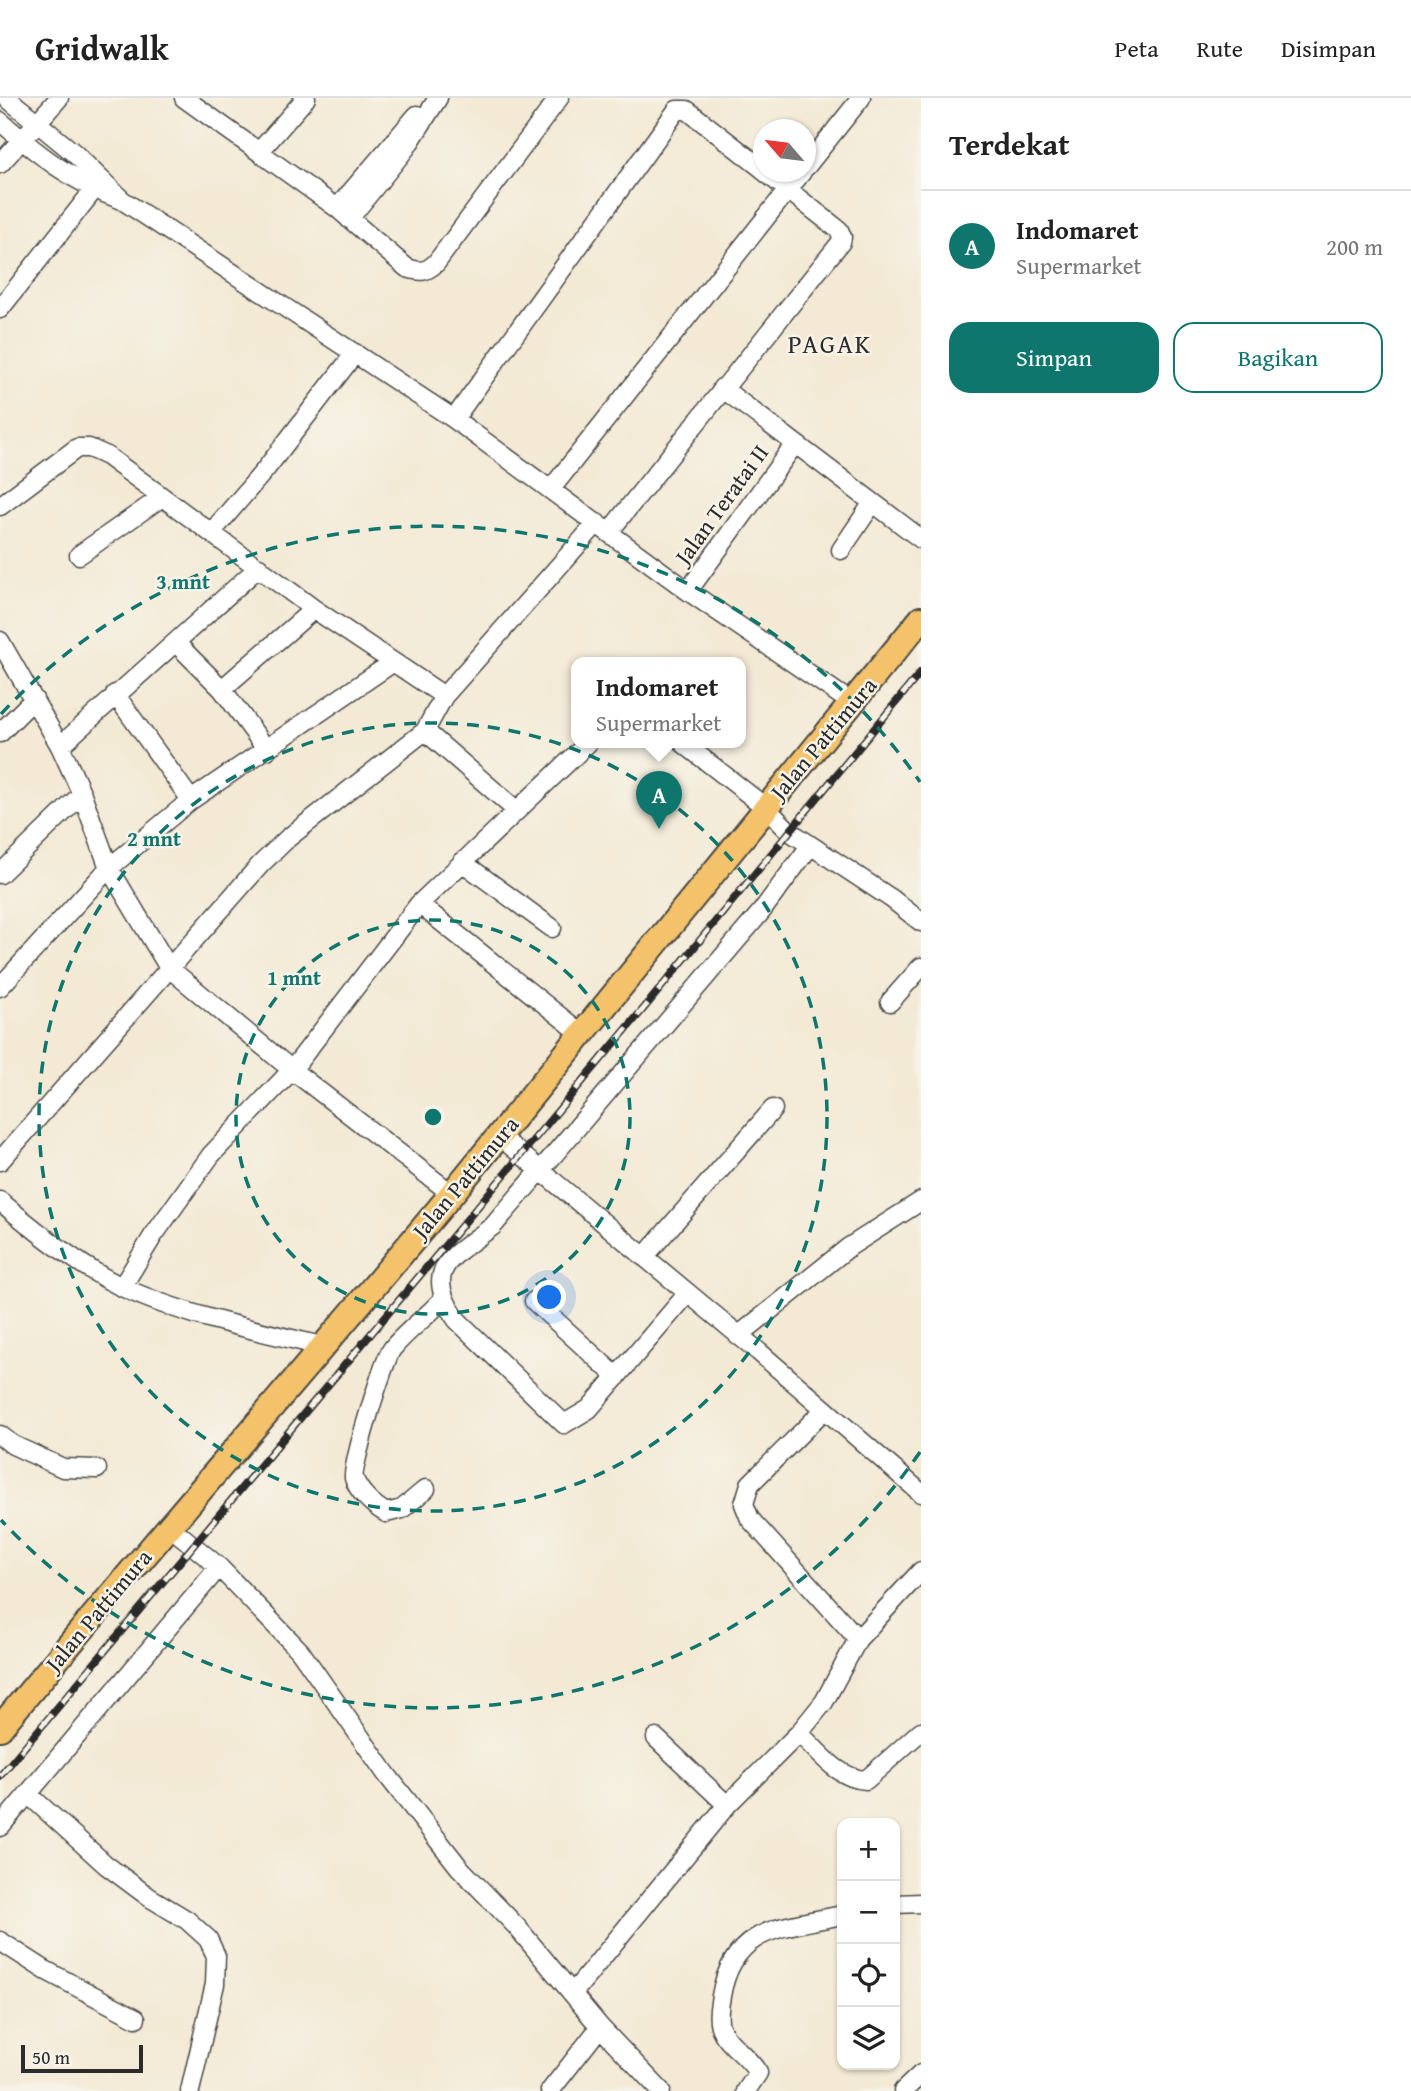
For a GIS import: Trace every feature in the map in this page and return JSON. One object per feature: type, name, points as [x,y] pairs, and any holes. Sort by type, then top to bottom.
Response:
[{"type":"highway","name":"Jalan Pattimura","points":[[0,1728],[168,1525],[244,1441],[452,1194],[765,807],[921,620]]},
{"type":"street","points":[[7,98],[99,184],[454,419],[688,591],[852,703]]},
{"type":"street","points":[[0,164],[60,98]]},
{"type":"street","points":[[259,152],[306,98]]},
{"type":"street","points":[[343,214],[406,148],[437,98]]},
{"type":"street","points":[[187,99],[343,214],[407,268],[428,270],[559,98]]},
{"type":"street","points":[[816,155],[862,98]]},
{"type":"street","points":[[454,419],[677,110],[687,110],[753,162]]},
{"type":"street","points":[[0,121],[65,173],[99,184]]},
{"type":"street","points":[[551,489],[794,182]]},
{"type":"street","points":[[0,1160],[260,865],[288,838],[425,731],[444,696],[603,528],[722,388],[842,237],[803,182]]},
{"type":"street","points":[[0,309],[99,184]]},
{"type":"street","points":[[211,533],[265,470],[355,354]]},
{"type":"street","points":[[722,388],[921,539]]},
{"type":"street","name":"Jalan Teratai II","points":[[688,591],[794,445]]},
{"type":"street","points":[[0,506],[77,448],[89,448],[107,456],[314,609],[444,696]]},
{"type":"street","points":[[79,555],[162,496]]},
{"type":"street","points":[[841,550],[872,504]]},
{"type":"street","points":[[60,746],[259,568]]},
{"type":"street","points":[[222,689],[314,609]]},
{"type":"street","points":[[0,641],[60,746],[82,794],[109,868],[169,968],[292,1070],[452,1194]]},
{"type":"street","points":[[177,644],[222,689],[267,750]]},
{"type":"street","points":[[0,987],[109,868],[191,800],[392,663]]},
{"type":"street","points":[[115,694],[191,800]]},
{"type":"street","points":[[0,733],[34,699]]},
{"type":"street","points":[[425,731],[516,810]]},
{"type":"street","points":[[122,1287],[153,1236],[211,1155],[292,1070],[419,904],[582,748]]},
{"type":"street","points":[[689,748],[765,807],[789,831],[892,899],[921,922]]},
{"type":"street","points":[[0,874],[82,794]]},
{"type":"street","points":[[688,1293],[589,1409],[564,1424],[466,1329],[442,1300],[439,1285],[443,1265],[493,1226],[761,912],[810,846]]},
{"type":"street","points":[[462,862],[552,928]]},
{"type":"street","points":[[419,904],[582,1034]]},
{"type":"street","points":[[890,1002],[921,967]]},
{"type":"street","points":[[644,1257],[773,1109]]},
{"type":"street","points":[[499,1136],[688,1293],[921,1493]]},
{"type":"street","points":[[0,1201],[34,1230],[122,1287],[221,1321],[323,1346]]},
{"type":"street","points":[[738,1336],[849,1247],[921,1201]]},
{"type":"street","points":[[426,1489],[402,1509],[386,1513],[360,1490],[353,1477],[355,1456],[373,1409],[384,1362],[392,1349],[442,1300]]},
{"type":"street","points":[[534,1301],[617,1377]]},
{"type":"street","points":[[825,1409],[750,1484],[744,1504],[750,1519],[858,1639]]},
{"type":"street","points":[[0,1435],[63,1468],[97,1469]]},
{"type":"street","points":[[168,1525],[219,1567],[300,1651],[387,1775],[459,1867],[517,1927],[600,2026],[661,2091]]},
{"type":"street","points":[[0,1827],[219,1567]]},
{"type":"street","points":[[573,1993],[727,1805],[799,1733],[824,1702],[858,1639],[921,1571]]},
{"type":"street","points":[[799,1733],[840,1772],[852,1780],[866,1780],[921,1731]]},
{"type":"street","points":[[656,1738],[727,1805]]},
{"type":"street","points":[[28,1794],[106,1864],[149,1897],[187,1920],[208,1939],[216,1956],[215,1984],[190,2091]]},
{"type":"street","points":[[900,1905],[921,1903]]},
{"type":"street","points":[[746,2091],[758,2073],[722,2032],[718,2014],[732,1961],[755,1936],[837,1916]]},
{"type":"street","points":[[0,1941],[45,1970],[136,2018]]},
{"type":"street","points":[[550,2091],[600,2026]]},
{"type":"street","points":[[903,2091],[921,2074]]},
{"type":"railway","points":[[0,1776],[645,1007],[921,672]]},
{"type":"place","name":"Indomaret","points":[[659,829]]},
{"type":"district","name":"PAGAK","points":[[830,343]]}]
